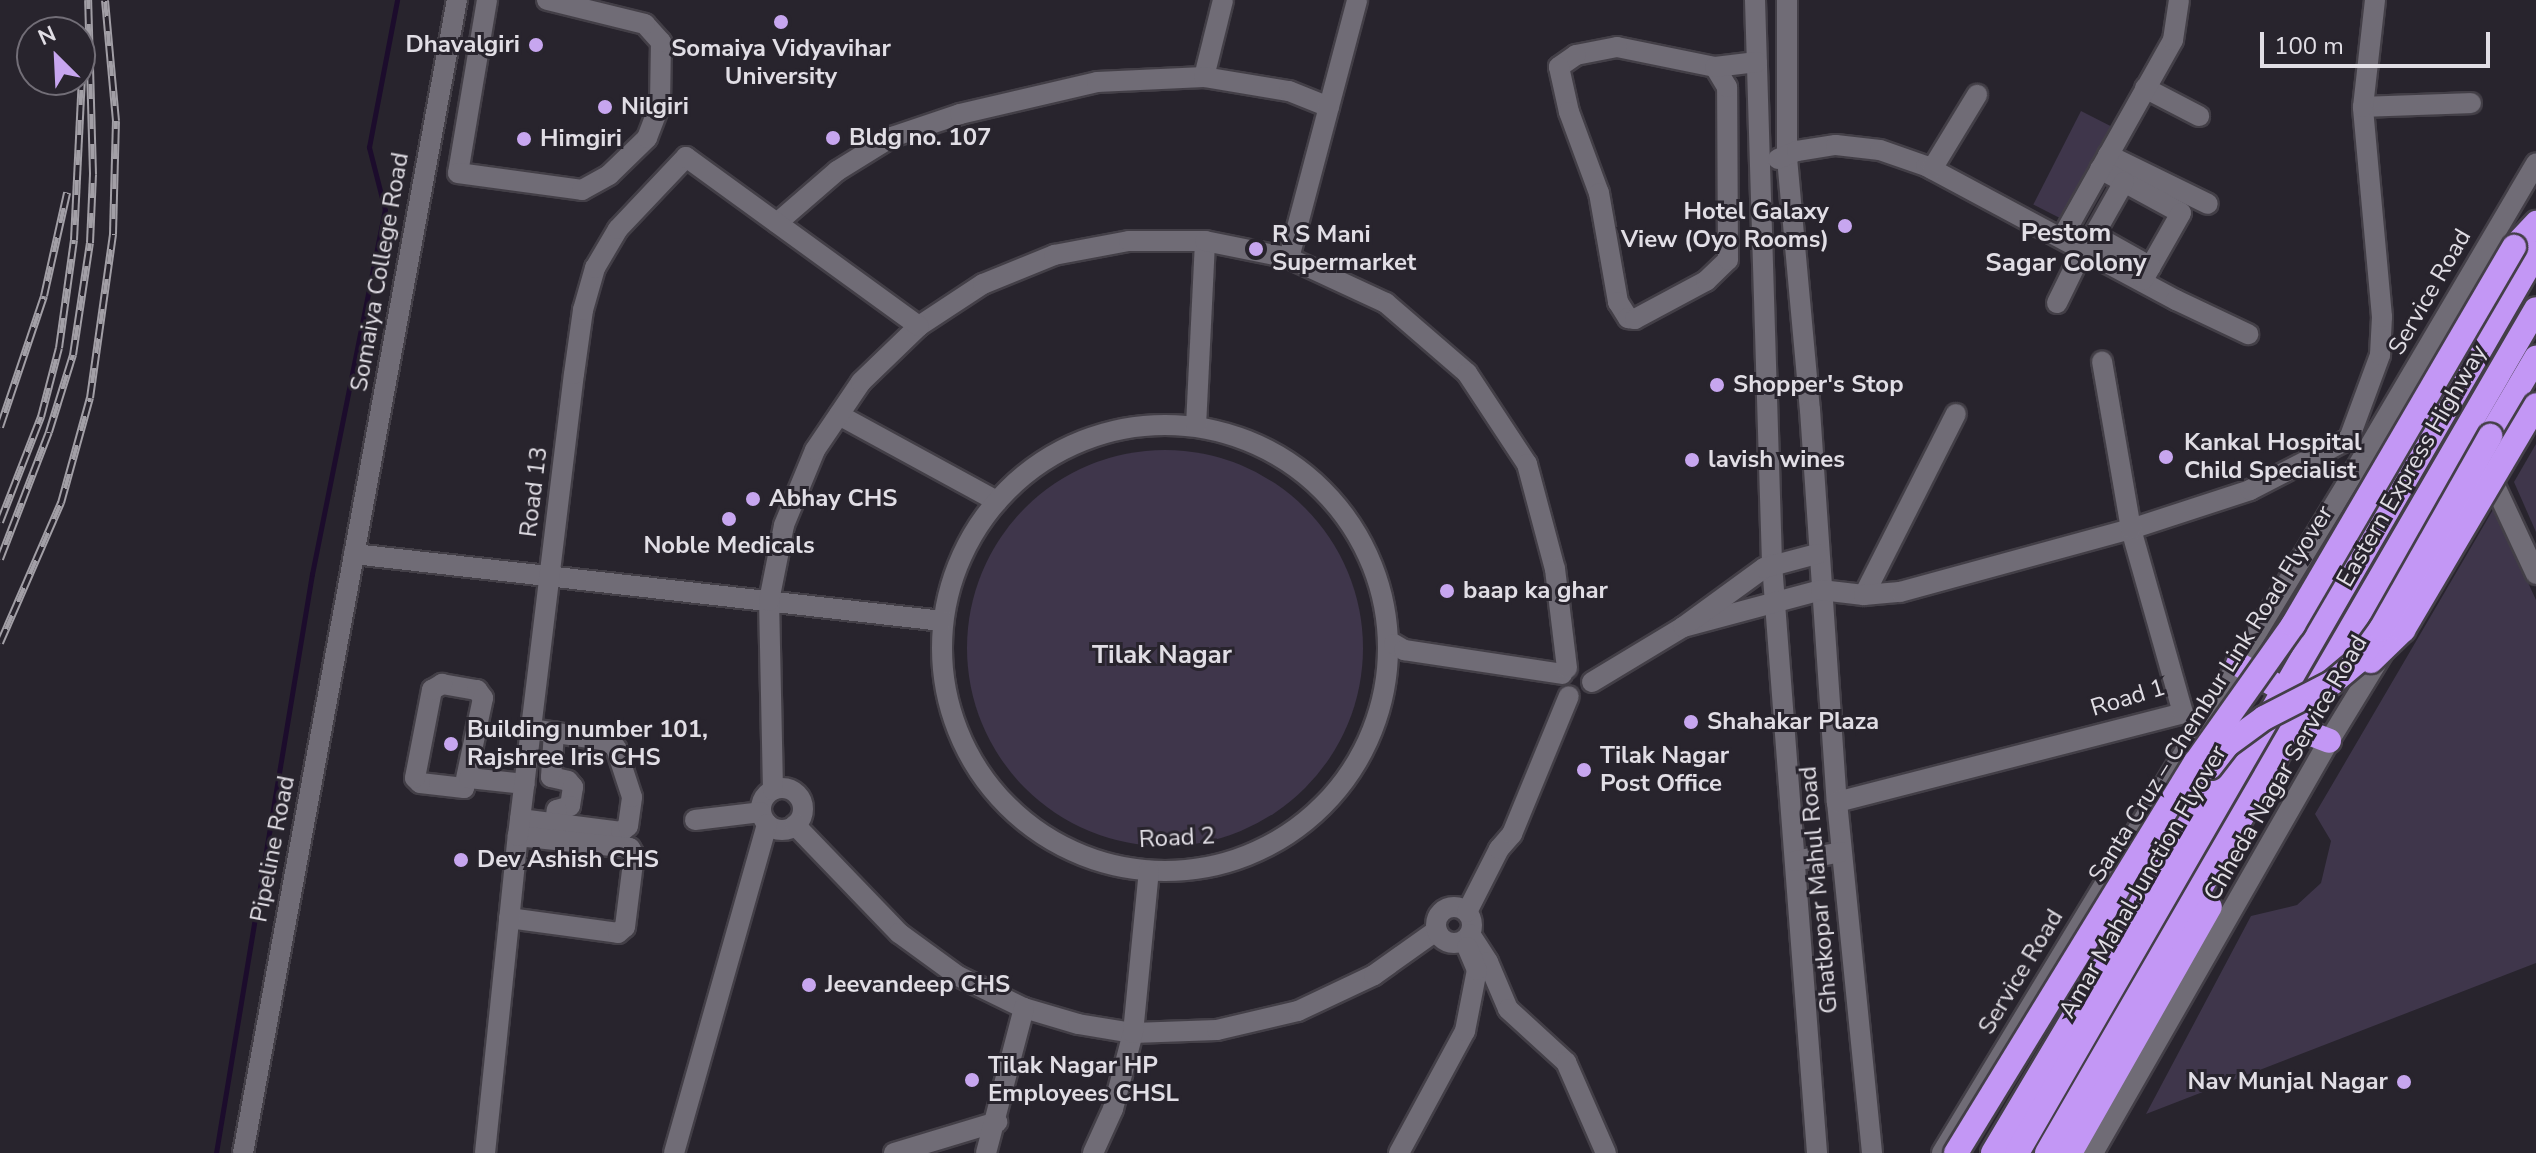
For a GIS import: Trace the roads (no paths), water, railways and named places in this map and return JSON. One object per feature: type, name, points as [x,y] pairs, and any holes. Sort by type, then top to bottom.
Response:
[{"type":"highway","name":"Santa Cruz – Chembur Link Road Flyover","points":[[1956,1153],[2196,762],[2293,625],[2525,250],[2536,223]]},
{"type":"highway","name":"Eastern Express Highway","points":[[2326,644],[2525,250]]},
{"type":"highway","name":"Eastern Express Highway","points":[[2326,644],[2536,309]]},
{"type":"highway","name":"Santa Cruz – Chembur Link Road Flyover","points":[[1974,1153],[2200,781],[2227,745],[2252,727],[2332,683],[2357,662],[2381,629],[2536,358]]},
{"type":"highway","points":[[2332,683],[2366,666],[2403,630],[2536,405]]},
{"type":"highway","points":[[1993,1153],[2210,787],[2280,688],[2326,644]]},
{"type":"highway","points":[[2057,1149],[2261,816],[2301,730],[2326,644]]},
{"type":"highway","points":[[2057,1149],[2326,644]]},
{"type":"highway","name":"Amar Mahal Junction Flyover","points":[[2017,1153],[2326,644]]},
{"type":"highway","points":[[2238,664],[2280,688]]},
{"type":"highway","points":[[2301,730],[2329,741]]},
{"type":"street","name":"Somaiya College Road","points":[[354,554],[457,0]]},
{"type":"street","points":[[458,173],[487,0]]},
{"type":"street","points":[[426,166],[582,190],[609,175],[647,138],[660,104],[661,42],[645,24],[547,0]]},
{"type":"street","points":[[1204,77],[1223,0]]},
{"type":"street","points":[[1289,258],[1357,0]]},
{"type":"street","name":"Ghatkopar Mahul Road","points":[[1755,0],[1772,564],[1817,1153]]},
{"type":"street","name":"Ghatkopar Mahul Road","points":[[1787,0],[1787,158],[1810,410],[1817,554],[1841,852],[1872,1153]]},
{"type":"street","points":[[2063,236],[2173,40],[2179,0]]},
{"type":"street","points":[[1683,627],[1821,590],[1864,595],[1900,592],[2131,529],[2250,490],[2349,439],[2380,355],[2382,317],[2363,107],[2375,0]]},
{"type":"street","points":[[1715,67],[1727,87],[1728,260],[1706,281],[1635,319],[1628,318],[1618,302],[1599,193],[1569,112],[1559,67],[1576,55],[1617,47],[1715,67],[1757,62]]},
{"type":"street","points":[[777,223],[837,171],[892,137],[960,114],[1097,82],[1204,77],[1289,91],[1329,107]]},
{"type":"street","points":[[442,81],[472,88]]},
{"type":"street","points":[[2145,88],[2199,116]]},
{"type":"street","points":[[1932,169],[1977,95]]},
{"type":"street","points":[[2363,107],[2471,103]]},
{"type":"street","points":[[1762,162],[1787,158],[1797,151],[1836,145],[1880,150],[1932,169],[2084,248],[2147,274]]},
{"type":"street","name":"Road 13","points":[[485,1153],[519,828],[583,310],[595,268],[618,229],[686,157],[919,326]]},
{"type":"street","points":[[2104,162],[2124,182],[2181,213],[2147,274]]},
{"type":"street","points":[[2104,162],[2208,204]]},
{"type":"street","name":"Service Road","points":[[1942,1153],[2369,447],[2536,163]]},
{"type":"street","points":[[2124,182],[2094,235],[2176,300],[2248,334]]},
{"type":"street","points":[[773,790],[769,601],[784,525],[815,450],[861,382],[919,326],[983,284],[1054,255],[1129,241],[1205,241],[1289,258],[1386,303],[1467,373],[1527,464],[1555,569],[1565,671],[1562,689],[1569,696],[1584,695],[1592,682],[1683,627],[1772,564],[1817,554]]},
{"type":"street","points":[[1196,426],[1205,241]]},
{"type":"street","points":[[2057,303],[2084,248]]},
{"type":"street","name":"Road 1","points":[[1837,802],[2183,713],[2131,529],[2102,361]]},
{"type":"street","points":[[1864,595],[1956,414]]},
{"type":"street","points":[[839,415],[997,501]]},
{"type":"street","name":"Chheda Nagar Service Road","points":[[2093,1153],[2329,741],[2414,603],[2495,486],[2536,417]]},
{"type":"street","name":"Road 2","points":[[1196,426],[1258,444],[1314,479],[1356,529],[1382,589],[1394,644],[1376,724],[1340,787],[1286,835],[1220,864],[1149,871],[1089,859],[1035,831],[991,791],[959,739],[942,682],[942,621],[961,553],[997,501],[1058,451],[1125,428],[1196,426]]},
{"type":"street","points":[[2349,439],[2369,447]]},
{"type":"street","points":[[2495,486],[2536,574]]},
{"type":"street","points":[[354,554],[942,621]]},
{"type":"street","name":"Pipeline Road","points":[[243,1153],[354,554]]},
{"type":"street","points":[[1394,644],[1404,650],[1565,671],[1582,666],[1590,672],[1592,682]]},
{"type":"street","points":[[438,685],[477,690],[482,694],[469,778],[464,788],[420,783],[415,778],[432,690],[438,685]]},
{"type":"street","points":[[1467,912],[1499,849],[1512,834],[1569,696]]},
{"type":"street","points":[[519,828],[554,824],[621,832],[628,826],[632,797],[613,744],[531,729]]},
{"type":"street","points":[[554,732],[551,777],[568,781],[573,787],[570,806],[557,810],[554,824]]},
{"type":"street","points":[[469,778],[525,784]]},
{"type":"street","points":[[695,820],[777,823],[803,814],[798,795],[786,788],[773,790],[762,802],[777,823],[899,933],[958,976],[1024,1008],[1078,1024],[1133,1033],[1217,1030],[1298,1011],[1374,975],[1437,930]]},
{"type":"street","points":[[674,1153],[756,872],[777,823]]},
{"type":"street","points":[[509,918],[618,933],[625,927],[634,855],[630,848],[519,828]]},
{"type":"street","points":[[1795,861],[1841,852]]},
{"type":"street","points":[[1093,1153],[1113,1109],[1133,1033],[1149,871]]},
{"type":"street","points":[[1399,1153],[1465,1031],[1477,970],[1467,937],[1472,923],[1467,912],[1457,906],[1445,909],[1437,918],[1437,930],[1449,942],[1467,937]]},
{"type":"street","points":[[1467,937],[1488,962],[1508,1009],[1566,1062],[1606,1153]]},
{"type":"street","points":[[986,1153],[997,1122],[1024,1008]]},
{"type":"street","points":[[894,1153],[997,1122]]},
{"type":"waterway","points":[[216,1153],[312,574],[385,210],[369,147],[397,0]]},
{"type":"railway","points":[[0,559],[49,432],[73,355],[90,243],[93,174],[88,0]]},
{"type":"railway","points":[[0,643],[61,503],[90,398],[113,234],[116,121],[105,0]]},
{"type":"railway","points":[[0,522],[41,417],[59,348],[74,240],[81,96]]},
{"type":"railway","points":[[0,427],[44,296],[67,193]]},
{"type":"place","name":"Somaiya Vidyavihar University","points":[[781,22]]},
{"type":"place","name":"Dhavalgiri","points":[[536,45]]},
{"type":"place","name":"Nilgiri","points":[[605,107]]},
{"type":"place","name":"Bldg no. 107","points":[[833,138]]},
{"type":"place","name":"Himgiri","points":[[524,139]]},
{"type":"place","name":"Hotel Galaxy View (Oyo Rooms)","points":[[1845,226]]},
{"type":"place","name":"R S Mani Supermarket","points":[[1256,249]]},
{"type":"place","name":"Shopper's Stop","points":[[1717,385]]},
{"type":"place","name":"Kankal Hospital Child Specialist","points":[[2166,457]]},
{"type":"place","name":"lavish wines","points":[[1692,460]]},
{"type":"place","name":"Abhay CHS","points":[[753,499]]},
{"type":"place","name":"Noble Medicals","points":[[729,519]]},
{"type":"place","name":"baap ka ghar","points":[[1447,591]]},
{"type":"place","name":"Shahakar Plaza","points":[[1691,722]]},
{"type":"place","name":"Building number 101, Rajshree Iris CHS","points":[[451,744]]},
{"type":"place","name":"Tilak Nagar Post Office","points":[[1584,770]]},
{"type":"place","name":"Dev Ashish CHS","points":[[461,860]]},
{"type":"place","name":"Jeevandeep CHS","points":[[809,985]]},
{"type":"place","name":"Tilak Nagar HP Employees CHSL","points":[[972,1080]]},
{"type":"place","name":"Nav Munjal Nagar","points":[[2404,1082]]},
{"type":"district","name":"Pestom Sagar Colony","points":[[2066,248]]},
{"type":"district","name":"Tilak Nagar","points":[[1162,655]]}]
